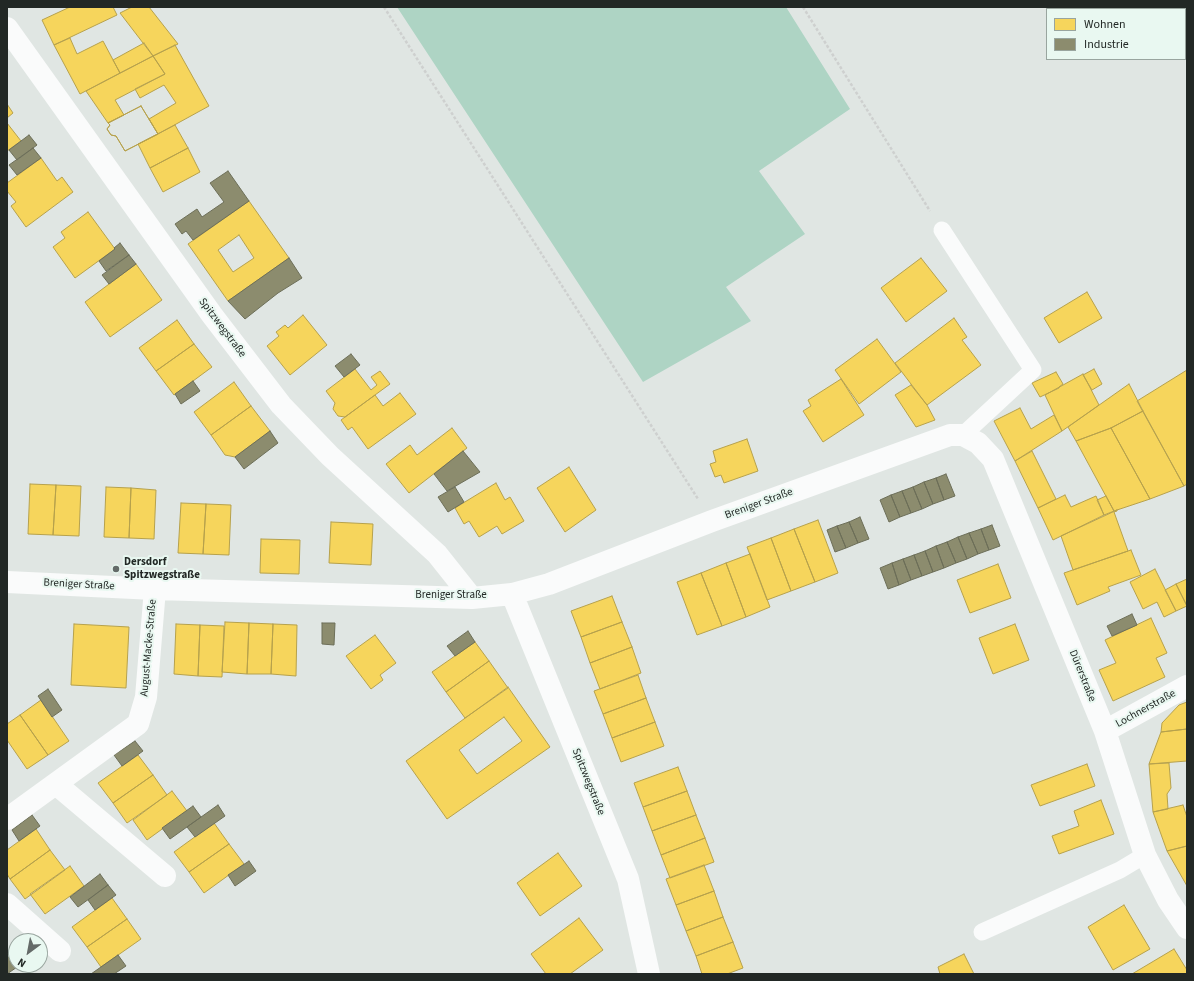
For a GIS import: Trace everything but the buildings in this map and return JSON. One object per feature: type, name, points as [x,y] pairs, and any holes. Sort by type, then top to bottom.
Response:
[{"type":"street","name":"Spitzwegstraße","points":[[7,28],[212,315],[281,404],[330,456],[437,554],[472,598]]},
{"type":"street","name":"Breniger Straße","points":[[7,582],[155,589],[472,598],[512,594],[549,584],[712,521],[950,435],[963,435]]},
{"type":"street","name":"Dürerstraße","points":[[963,435],[978,443],[993,459],[1105,731],[1145,855],[1168,900],[1187,928]]},
{"type":"street","name":"August-Macke-Straße","points":[[7,819],[138,724],[146,697],[155,589]]},
{"type":"street","name":"Spitzwegstraße","points":[[512,594],[628,879],[649,974]]},
{"type":"street","name":"Lochnerstraße","points":[[1105,731],[1187,686]]},
{"type":"street","points":[[56,784],[165,876]]},
{"type":"street","points":[[7,904],[60,951]]},
{"type":"lane","points":[[942,230],[1033,370],[963,435]]},
{"type":"lane","points":[[982,932],[1120,870],[1145,855]]},
{"type":"path","points":[[384,7],[712,521]]},
{"type":"path","points":[[803,7],[942,230]]},
{"type":"green space","points":[[397,7],[786,7],[850,109],[759,171],[805,234],[726,287],[751,321],[643,382]]},
{"type":"place","name":"Dersdorf Spitzwegstraße","points":[[116,569]]}]
